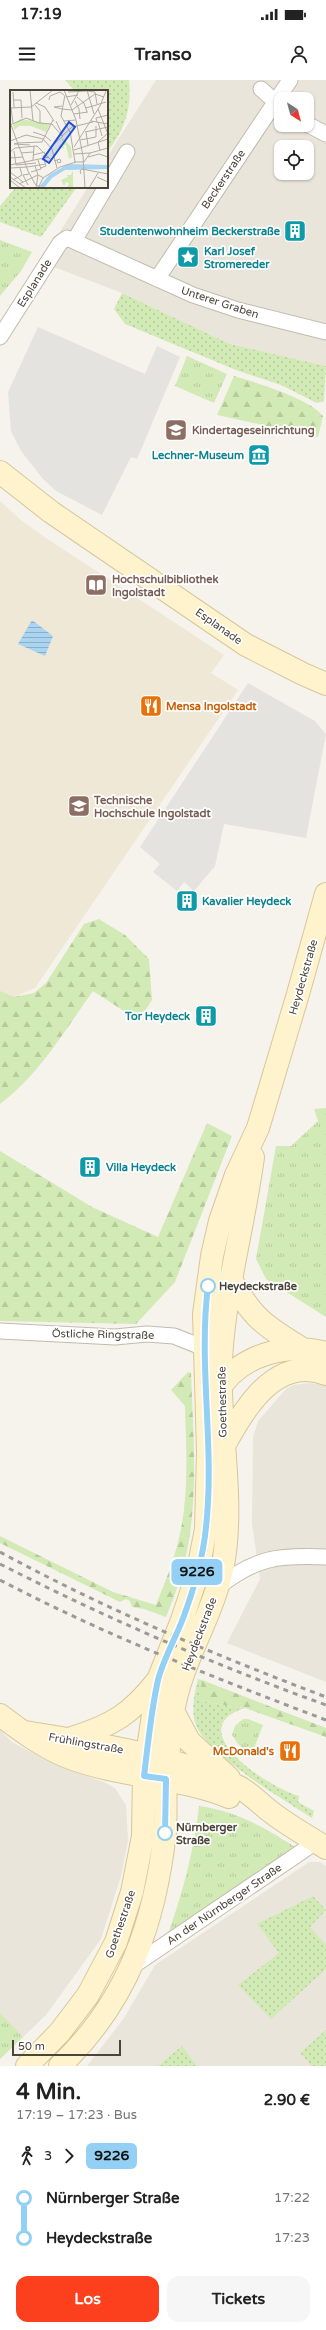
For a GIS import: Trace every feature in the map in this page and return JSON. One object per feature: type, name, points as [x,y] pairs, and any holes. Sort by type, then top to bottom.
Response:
[{"type":"street","name":"Beckerstraße","points":[[284,92],[290,80]]},
{"type":"street","points":[[261,89],[274,100]]},
{"type":"street","name":"Beckerstraße","points":[[157,279],[274,110]]},
{"type":"street","points":[[314,128],[326,134]]},
{"type":"street","points":[[108,184],[127,152]]},
{"type":"street","points":[[74,240],[106,188]]},
{"type":"street","name":"Esplanade","points":[[0,337],[60,243],[67,238],[74,240]]},
{"type":"street","name":"Unterer Graben","points":[[74,240],[193,295],[238,310],[326,332]]},
{"type":"street","name":"Esplanade","points":[[0,453],[20,488]]},
{"type":"street","name":"Esplanade","points":[[0,472],[51,512],[246,645],[326,684]]},
{"type":"street","name":"Heydeckstraße","points":[[147,1755],[158,1680],[182,1620],[197,1575],[206,1529],[208,1498],[207,1427],[213,1353],[230,1278],[258,1128],[326,894]]},
{"type":"street","name":"Heydeckstraße","points":[[213,1353],[204,1314],[212,1256],[220,1221],[236,1175],[258,1128]]},
{"type":"street","points":[[230,1278],[244,1302],[264,1325],[301,1348],[326,1353]]},
{"type":"street","name":"Östliche Ringstraße","points":[[0,1331],[115,1337],[147,1334],[174,1336],[213,1353]]},
{"type":"street","points":[[241,1368],[266,1354],[301,1348]]},
{"type":"street","points":[[213,1353],[262,1380],[272,1380]]},
{"type":"street","name":"Goethestraße","points":[[213,1353],[220,1387],[223,1447]]},
{"type":"street","name":"Heydeckstraße","points":[[207,1427],[213,1401],[220,1387],[241,1368]]},
{"type":"street","points":[[223,1447],[251,1401],[272,1380],[301,1370],[319,1371],[326,1374]]},
{"type":"street","name":"Heydeckstraße","points":[[167,1770],[174,1711],[180,1685],[217,1588],[227,1539],[223,1447]]},
{"type":"street","points":[[217,1588],[235,1574],[254,1564],[288,1556],[326,1557]]},
{"type":"street","points":[[69,1739],[93,1732],[115,1721],[139,1704],[158,1680]]},
{"type":"street","points":[[174,1711],[189,1741],[240,1788],[259,1801],[273,1814],[320,1844]]},
{"type":"street","name":"Frühlingstraße","points":[[0,1714],[24,1732],[72,1759],[144,1776],[167,1770]]},
{"type":"street","name":"Frühlingstraße","points":[[24,1732],[69,1739],[147,1755],[167,1770]]},
{"type":"street","name":"Goethestraße","points":[[27,2066],[60,2032],[88,1995],[116,1942],[132,1892],[143,1836],[144,1776],[147,1755]]},
{"type":"street","points":[[167,1770],[240,1788]]},
{"type":"street","points":[[167,1770],[224,1796],[265,1813],[273,1814]]},
{"type":"street","points":[[60,2066],[90,2032],[133,1966],[146,1932],[157,1883],[165,1833],[167,1770]]},
{"type":"street","name":"An der Nürnberger Straße","points":[[133,1966],[307,1848],[320,1844]]},
{"type":"shaded area","points":[[156,80],[326,80],[326,366],[230,344],[122,293],[41,262],[87,188],[108,188],[108,155]]},
{"type":"shaded area","points":[[38,327],[145,374],[157,346],[180,357],[137,459],[131,457],[102,515],[56,491],[43,479],[21,451],[11,431],[8,392]]},
{"type":"shaded area","name":"Technische Hochschule Ingolstadt","points":[[0,501],[22,521],[43,536],[224,655],[211,673],[238,690],[35,988],[14,997],[0,1018]]},
{"type":"shaded area","points":[[248,683],[315,721],[326,734],[306,838],[224,824],[215,866],[194,891],[184,882],[177,891],[153,872],[160,864],[140,847]]},
{"type":"shaded area","points":[[308,1383],[326,1385],[326,1682],[227,1643],[260,1579],[252,1524],[253,1437],[258,1421],[286,1389],[293,1385]]},
{"type":"shaded area","points":[[0,1730],[12,1742],[55,1765],[104,1782],[115,1788],[126,1805],[128,1841],[121,1876],[101,1939],[46,2015],[0,2059]]},
{"type":"shaded area","points":[[309,1862],[320,1862],[326,1866],[326,2066],[87,2066],[124,2018],[155,1965]]},
{"type":"green space","points":[[65,80],[129,80],[130,90],[126,118],[123,127],[108,151],[108,90],[74,90]]},
{"type":"green space","points":[[15,188],[76,188],[41,237],[0,222],[0,206]]},
{"type":"green space","points":[[0,240],[32,252],[21,271],[0,296]]},
{"type":"green space","points":[[122,293],[230,344],[326,366],[324,401],[317,403],[281,385],[236,370],[125,324],[114,309]]},
{"type":"green space","points":[[187,356],[227,374],[214,403],[175,386]]},
{"type":"green space","points":[[234,376],[295,397],[316,409],[323,416],[318,437],[217,415]]},
{"type":"green space","points":[[99,919],[125,935],[149,959],[152,1000],[145,1011],[130,1015],[93,991],[39,1066],[27,1080],[0,1104],[0,991],[14,997],[34,993],[46,983],[84,924]]},
{"type":"green space","points":[[326,1108],[326,1317],[266,1279],[256,1259],[276,1146],[291,1146],[318,1121],[314,1109]]},
{"type":"green space","points":[[207,1123],[232,1136],[175,1282],[136,1324],[0,1321],[0,1151],[92,1207],[158,1237]]},
{"type":"green space","points":[[188,1372],[191,1373],[194,1442],[193,1510],[184,1564],[178,1587],[166,1617],[144,1609],[132,1607],[130,1601],[126,1599],[120,1602],[0,1543],[0,1536],[113,1592],[156,1605],[174,1558],[184,1514],[186,1468],[185,1406],[171,1390]]},
{"type":"green space","points":[[198,1679],[202,1680],[200,1701],[245,1708],[227,1718],[221,1730],[225,1743],[236,1757],[252,1771],[269,1782],[299,1796],[298,1802],[314,1811],[312,1818],[265,1788],[228,1761],[212,1747],[201,1734],[195,1722],[193,1711]]},
{"type":"green space","points":[[202,1680],[326,1728],[326,1737],[245,1708],[199,1701]]},
{"type":"green space","points":[[243,1719],[248,1719],[263,1725],[251,1756],[238,1744],[232,1735],[235,1726]]},
{"type":"green space","points":[[199,1806],[212,1808],[249,1821],[295,1847],[168,1934],[187,1871]]},
{"type":"green space","points":[[313,1896],[326,1910],[310,1927],[326,1945],[326,1969],[271,2019],[238,1985],[279,1953],[257,1924]]},
{"type":"green space","points":[[0,2013],[23,2037],[0,2059]]},
{"type":"green space","points":[[326,2030],[326,2066],[312,2066],[300,2053]]},
{"type":"green space","points":[[182,2046],[197,2066],[158,2066]]},
{"type":"water","points":[[32,620],[53,636],[45,656],[18,644]]},
{"type":"railway","points":[[0,1552],[120,1612],[243,1665],[326,1697]]},
{"type":"railway","points":[[0,1564],[120,1622],[161,1640],[243,1674],[326,1705]]},
{"type":"railway","points":[[0,1580],[80,1619],[161,1655],[326,1720]]},
{"type":"bus line","name":"9226","points":[[165,1833],[166,1779],[144,1776],[158,1680],[182,1620],[197,1575],[206,1529],[208,1498],[208,1451],[204,1314],[208,1286]]},
{"type":"place","name":"Studentenwohnheim Beckerstraße","points":[[295,231]]},
{"type":"place","name":"Karl Josef Stromereder","points":[[188,257]]},
{"type":"place","name":"Kindertageseinrichtung","points":[[176,430]]},
{"type":"place","name":"Lechner-Museum","points":[[259,455]]},
{"type":"place","name":"Hochschulbibliothek Ingolstadt","points":[[96,585]]},
{"type":"place","name":"Mensa Ingolstadt","points":[[151,706]]},
{"type":"place","name":"Technische Hochschule Ingolstadt","points":[[79,806]]},
{"type":"place","name":"Kavalier Heydeck","points":[[187,901]]},
{"type":"place","name":"Tor Heydeck","points":[[206,1016]]},
{"type":"place","name":"Villa Heydeck","points":[[90,1167]]},
{"type":"place","name":"Heydeckstraße","points":[[208,1286]]},
{"type":"place","name":"McDonald's","points":[[290,1751]]},
{"type":"place","name":"Nürnberger Straße","points":[[165,1833]]}]
